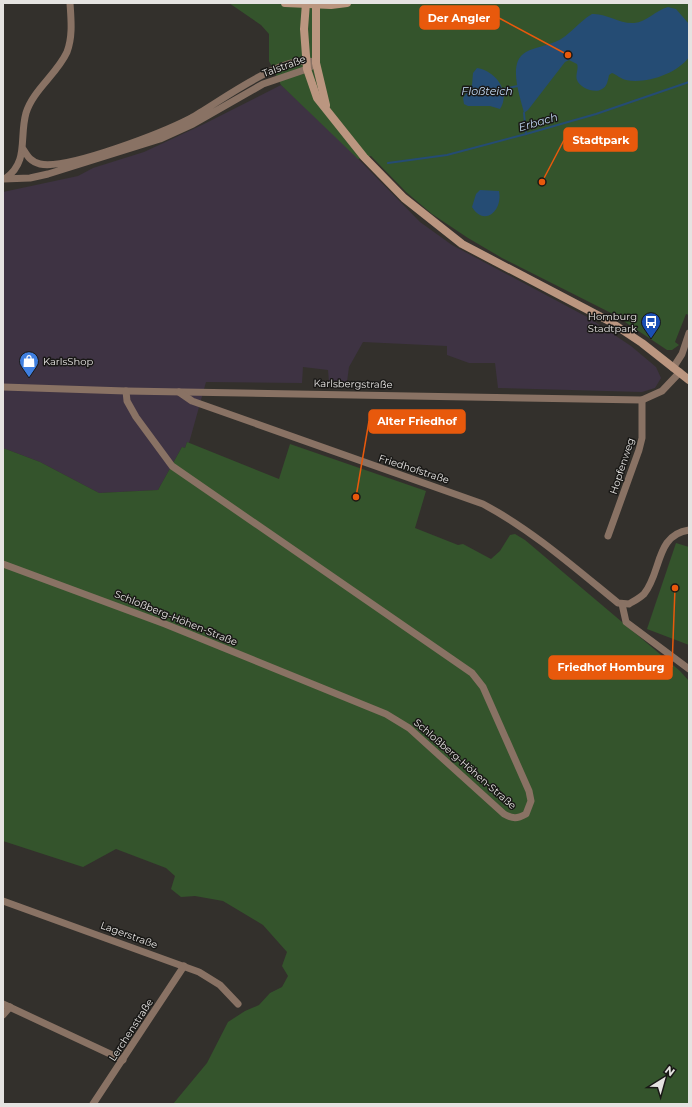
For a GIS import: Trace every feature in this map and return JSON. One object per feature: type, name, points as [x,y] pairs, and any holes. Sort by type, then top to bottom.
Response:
[{"type":"main road","points":[[285,3],[346,3]]},
{"type":"main road","points":[[306,4],[304,39],[307,69],[317,98],[364,158],[378,172],[419,212],[462,244],[598,315],[638,340],[689,380]]},
{"type":"main road","points":[[316,4],[316,63],[322,93],[329,113]]},
{"type":"street","points":[[5,178],[19,165],[23,149],[24,126],[31,103],[66,52],[71,30],[70,3]]},
{"type":"street","name":"Talstraße","points":[[23,149],[32,161],[42,164],[64,162],[135,142],[191,118],[274,69],[306,59],[316,63]]},
{"type":"street","name":"Talstraße","points":[[5,178],[30,178],[48,174],[160,140],[193,124],[263,84],[307,69],[316,63]]},
{"type":"street","name":"Karlsbergstraße","points":[[3,387],[126,391],[642,400],[662,391],[676,370],[689,333]]},
{"type":"street","name":"Schloßberg-Höhen-Straße","points":[[3,564],[147,618],[386,714],[409,728],[504,814],[511,818],[518,818],[526,814],[531,801],[529,791],[483,687],[472,673],[172,466],[136,417],[127,401],[126,391]]},
{"type":"street","name":"Friedhofstraße","points":[[179,392],[192,401],[483,504],[525,530],[562,557],[618,603],[622,604]]},
{"type":"street","name":"Hopfenweg","points":[[608,536],[642,438],[642,400]]},
{"type":"street","points":[[689,530],[679,532],[666,543],[645,593],[629,604],[622,604],[626,622],[689,669]]},
{"type":"street","name":"Lagerstraße","points":[[3,901],[184,966],[220,984],[238,1004]]},
{"type":"street","name":"Lerchenstraße","points":[[93,1104],[184,966]]},
{"type":"street","points":[[3,1015],[7,1005],[123,1060]]},
{"type":"shaded area","points":[[281,85],[325,125],[420,222],[452,245],[589,318],[631,346],[656,367],[661,378],[655,388],[642,392],[498,388],[495,363],[469,363],[447,355],[447,346],[363,342],[349,367],[347,382],[329,382],[328,370],[303,367],[302,383],[206,382],[189,443],[187,442],[185,448],[182,447],[158,490],[99,493],[40,462],[3,448],[3,192],[78,176],[93,168],[144,152],[204,124]]},
{"type":"green space","points":[[229,3],[689,3],[689,315],[686,314],[675,342],[679,345],[672,350],[667,350],[613,314],[502,258],[432,214],[406,192],[371,156],[358,159],[281,85],[269,61],[269,34],[261,25]]},
{"type":"green space","points":[[187,442],[279,479],[290,444],[426,491],[415,528],[458,545],[463,544],[491,559],[500,551],[510,535],[515,534],[525,540],[680,671],[689,681],[689,1104],[173,1104],[207,1063],[228,1022],[245,1011],[259,1005],[270,993],[282,987],[288,976],[282,966],[287,952],[263,925],[223,901],[195,896],[181,897],[171,889],[175,876],[166,868],[116,849],[83,867],[3,841],[3,448],[40,462],[99,493],[158,490],[182,447],[185,448]]},
{"type":"green space","points":[[676,543],[689,547],[689,645],[647,629]]},
{"type":"water","points":[[668,7],[676,9],[689,24],[689,57],[684,63],[669,73],[652,79],[634,81],[626,80],[612,73],[609,75],[605,87],[596,91],[584,88],[579,83],[577,80],[577,64],[569,60],[565,62],[528,110],[524,113],[516,80],[516,71],[517,63],[520,57],[526,52],[560,39],[570,33],[582,21],[592,14],[603,15],[623,22],[634,23],[639,22]]},
{"type":"water","name":"Floßteich","points":[[477,68],[490,73],[500,83],[504,96],[500,109],[490,106],[468,106],[464,104],[463,98],[472,85],[473,73]]},
{"type":"water","points":[[480,190],[499,191],[498,205],[492,214],[487,216],[482,216],[477,213],[472,207],[476,194]]},
{"type":"waterway","name":"Erbach","points":[[388,163],[447,155],[526,134],[596,114],[689,82]]},
{"type":"waterway","points":[[503,89],[518,86]]},
{"type":"waterway","points":[[524,113],[526,134]]},
{"type":"place","name":"Der Angler","points":[[568,55]]},
{"type":"place","name":"Stadtpark","points":[[542,182]]},
{"type":"place","name":"Homburg Stadtpark","points":[[651,339]]},
{"type":"place","name":"KarlsShop","points":[[29,378]]},
{"type":"place","name":"Alter Friedhof","points":[[356,497]]},
{"type":"place","name":"Friedhof Homburg","points":[[675,588]]}]
